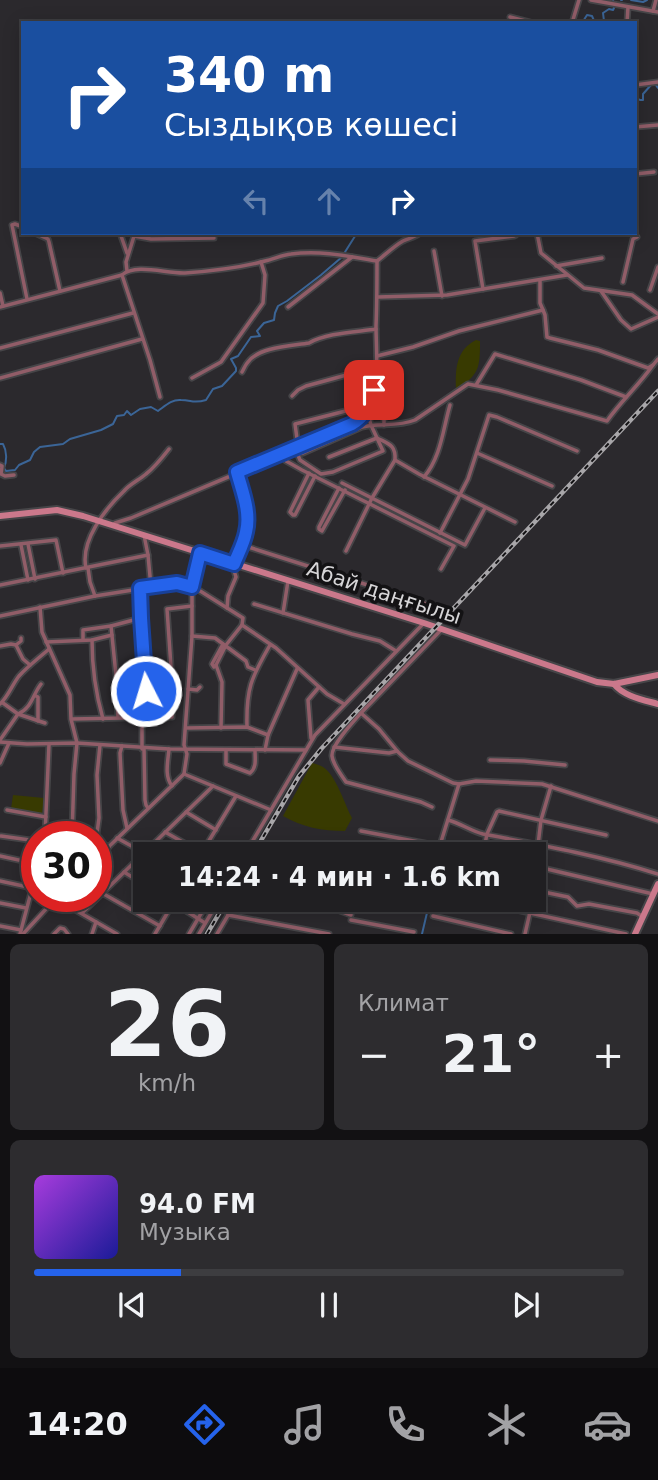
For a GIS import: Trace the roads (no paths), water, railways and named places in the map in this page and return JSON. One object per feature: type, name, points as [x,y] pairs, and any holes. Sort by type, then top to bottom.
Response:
[{"type":"street","points":[[573,21],[579,0]]},
{"type":"street","points":[[591,0],[656,12],[656,0]]},
{"type":"street","points":[[627,21],[628,7]]},
{"type":"street","points":[[510,18],[524,21]]},
{"type":"street","points":[[637,85],[658,82]]},
{"type":"street","points":[[637,127],[658,125]]},
{"type":"street","points":[[637,174],[654,172]]},
{"type":"street","points":[[21,226],[12,225],[27,299]]},
{"type":"street","points":[[39,235],[48,239],[60,291]]},
{"type":"street","points":[[121,235],[128,255]]},
{"type":"street","points":[[127,271],[128,255],[135,235]]},
{"type":"street","points":[[139,235],[156,239],[203,236],[214,238]]},
{"type":"street","points":[[156,239],[157,235]]},
{"type":"street","points":[[0,293],[1,306],[122,275],[127,271],[181,274],[237,267],[289,254],[322,252],[377,261],[401,242],[418,235]]},
{"type":"street","points":[[483,289],[475,241],[516,235]]},
{"type":"street","points":[[537,235],[541,253],[584,288],[632,295],[658,316],[631,329],[621,320],[601,291]]},
{"type":"street","points":[[623,282],[633,239],[637,237]]},
{"type":"street","points":[[434,251],[442,296]]},
{"type":"street","points":[[288,307],[352,257]]},
{"type":"street","points":[[556,266],[603,258]]},
{"type":"street","points":[[113,526],[360,419],[367,411],[374,390],[377,356],[377,261]]},
{"type":"street","points":[[192,378],[221,362],[263,303],[265,275],[261,262]]},
{"type":"street","points":[[650,289],[658,267]]},
{"type":"street","points":[[122,275],[160,397]]},
{"type":"street","points":[[378,297],[442,296],[567,275]]},
{"type":"street","points":[[540,280],[540,303],[545,315],[547,337],[598,350],[648,368],[653,365]]},
{"type":"street","points":[[377,356],[459,331],[543,310]]},
{"type":"street","points":[[0,348],[134,313]]},
{"type":"street","points":[[242,372],[248,361],[265,351],[309,343],[329,336],[376,329]]},
{"type":"street","points":[[0,378],[142,339]]},
{"type":"street","points":[[476,385],[495,355],[498,355],[581,380],[626,397]]},
{"type":"street","points":[[297,454],[362,427],[406,424],[468,384],[607,421],[658,359]]},
{"type":"street","points":[[292,396],[306,386],[376,367]]},
{"type":"street","points":[[374,390],[378,391],[384,425]]},
{"type":"street","points":[[367,411],[383,451],[333,472],[321,474],[300,460],[297,454],[295,424],[360,407],[374,390]]},
{"type":"street","points":[[424,477],[440,446],[450,405]]},
{"type":"street","points":[[440,533],[468,479],[489,415],[577,451]]},
{"type":"street","points":[[329,457],[377,438],[393,446],[396,453],[395,460],[346,551]]},
{"type":"street","points":[[95,596],[85,564],[86,548],[93,530],[124,489],[145,475],[169,449]]},
{"type":"street","points":[[477,453],[552,486]]},
{"type":"street","points":[[282,454],[286,461],[314,476],[465,545],[485,508]]},
{"type":"street","points":[[395,460],[515,522]]},
{"type":"street","points":[[0,465],[1,474],[14,475]]},
{"type":"street","points":[[227,609],[228,596],[236,577],[234,564],[246,534],[248,520],[237,472]]},
{"type":"street","points":[[309,473],[290,512],[293,515],[314,476]]},
{"type":"street","points":[[342,482],[371,501],[454,545],[441,569]]},
{"type":"street","points":[[339,488],[319,527],[322,531],[345,490]]},
{"type":"street","name":"Абай даңғылы","points":[[0,516],[57,510],[100,521],[424,623],[597,682],[614,684],[658,676]]},
{"type":"street","points":[[144,535],[151,587]]},
{"type":"street","points":[[0,546],[56,540],[63,573]]},
{"type":"street","points":[[28,544],[35,579]]},
{"type":"street","points":[[21,545],[28,580]]},
{"type":"street","points":[[242,545],[424,603],[429,609]]},
{"type":"street","points":[[112,844],[184,774],[187,754],[185,750],[192,587],[200,553]]},
{"type":"street","points":[[0,585],[148,555]]},
{"type":"street","points":[[283,613],[288,581]]},
{"type":"street","points":[[0,617],[95,596],[177,583],[214,598],[243,618],[242,625],[212,664],[216,666],[222,682],[221,728]]},
{"type":"street","points":[[140,588],[148,708],[142,726],[145,800],[148,808]]},
{"type":"street","points":[[254,604],[380,641],[396,651]]},
{"type":"street","points":[[71,719],[172,717],[167,609],[191,606]]},
{"type":"street","points":[[40,607],[42,632],[70,695],[71,719],[77,743],[72,821]]},
{"type":"street","points":[[83,640],[83,630],[141,618]]},
{"type":"street","points":[[252,842],[312,740],[424,623]]},
{"type":"street","points":[[111,625],[118,718]]},
{"type":"street","points":[[242,625],[344,704]]},
{"type":"street","points":[[432,807],[346,782],[332,757],[334,747],[361,713],[442,629]]},
{"type":"street","points":[[46,642],[92,640],[113,635]]},
{"type":"street","points":[[191,636],[215,638],[246,661],[247,667],[256,670]]},
{"type":"street","points":[[0,646],[16,645],[21,638]]},
{"type":"street","points":[[92,640],[95,692],[103,719]]},
{"type":"street","points":[[16,645],[23,659],[30,665]]},
{"type":"street","points":[[247,727],[247,695],[256,670],[270,645]]},
{"type":"street","points":[[45,723],[18,714],[1,703],[30,665],[49,649]]},
{"type":"street","points":[[265,750],[268,735],[297,668]]},
{"type":"street","points":[[41,684],[36,696],[18,714],[0,741],[169,750],[306,750]]},
{"type":"street","points":[[614,684],[618,690],[658,704]]},
{"type":"street","points":[[188,689],[197,690],[200,687]]},
{"type":"street","points":[[312,740],[308,700],[319,687]]},
{"type":"street","points":[[36,696],[39,702],[38,721]]},
{"type":"street","points":[[361,713],[408,761],[448,781],[459,784],[476,781],[542,784],[658,821]]},
{"type":"street","points":[[186,728],[247,727],[268,735]]},
{"type":"street","points":[[0,764],[9,743]]},
{"type":"street","points":[[46,821],[50,744]]},
{"type":"street","points":[[99,821],[97,775],[100,745]]},
{"type":"street","points":[[122,747],[123,810],[127,829]]},
{"type":"street","points":[[334,747],[389,753],[397,751]]},
{"type":"street","points":[[169,750],[167,775],[172,786]]},
{"type":"street","points":[[226,750],[226,764],[250,773],[253,772],[255,750]]},
{"type":"street","points":[[490,760],[565,765]]},
{"type":"street","points":[[184,774],[271,810]]},
{"type":"street","points":[[441,842],[459,784]]},
{"type":"street","points":[[155,842],[213,786]]},
{"type":"street","points":[[538,842],[541,820],[551,786]]},
{"type":"street","points":[[209,842],[236,796]]},
{"type":"street","points":[[7,810],[46,817]]},
{"type":"street","points":[[485,842],[499,811],[606,835]]},
{"type":"street","points":[[186,812],[216,830]]},
{"type":"street","points":[[448,820],[478,833],[524,842]]},
{"type":"street","points":[[361,831],[423,842]]},
{"type":"street","points":[[165,832],[182,842]]},
{"type":"street","points":[[1,836],[21,839]]},
{"type":"street","points":[[117,838],[133,847]]},
{"type":"street","points":[[546,847],[658,874]]},
{"type":"street","points":[[0,856],[21,861]]},
{"type":"street","points":[[112,883],[133,864]]},
{"type":"street","points":[[546,869],[653,894]]},
{"type":"street","points":[[124,872],[133,878]]},
{"type":"street","points":[[0,881],[21,885]]},
{"type":"street","points":[[635,934],[658,884]]},
{"type":"street","points":[[546,892],[568,897],[577,906],[589,904],[637,913],[643,917]]},
{"type":"street","points":[[112,899],[160,926]]},
{"type":"street","points":[[0,903],[21,907]]},
{"type":"street","points":[[21,933],[25,912]]},
{"type":"street","points":[[21,933],[41,912]]},
{"type":"street","points":[[79,912],[117,934]]},
{"type":"street","points":[[155,934],[168,912]]},
{"type":"street","points":[[189,912],[205,923]]},
{"type":"street","points":[[189,934],[202,912]]},
{"type":"street","points":[[199,934],[212,912]]},
{"type":"street","points":[[217,934],[230,912]]},
{"type":"street","points":[[340,912],[351,918],[414,932]]},
{"type":"street","points":[[525,934],[531,912],[626,934]]},
{"type":"street","points":[[228,915],[329,934]]},
{"type":"street","points":[[433,916],[511,934]]},
{"type":"street","points":[[92,934],[96,922]]},
{"type":"street","points":[[0,926],[21,933]]},
{"type":"street","points":[[54,934],[60,928],[68,934]]},
{"type":"waterway","points":[[604,21],[603,13],[609,9],[613,10],[613,0]]},
{"type":"waterway","points":[[631,0],[647,0]]},
{"type":"waterway","points":[[583,21],[587,15],[592,16],[594,21]]},
{"type":"waterway","points":[[637,98],[643,100],[643,94],[651,85],[655,84],[658,88]]},
{"type":"waterway","points":[[345,252],[356,235]]},
{"type":"waterway","points":[[0,444],[3,444],[6,453],[4,468],[6,471],[15,470],[30,460],[40,447],[63,444],[70,439],[101,430],[113,424],[117,416],[124,415],[127,411],[131,415],[140,409],[151,407],[158,411],[175,401],[206,400],[213,389],[222,386],[236,371],[231,359],[238,356],[251,337],[260,336],[257,331],[264,323],[274,320],[278,306],[342,257]]},
{"type":"waterway","points":[[444,842],[447,827]]},
{"type":"waterway","points":[[422,934],[427,912]]},
{"type":"railway","points":[[260,842],[299,776],[322,748],[658,391]]},
{"type":"railway","points":[[207,934],[220,912]]}]
